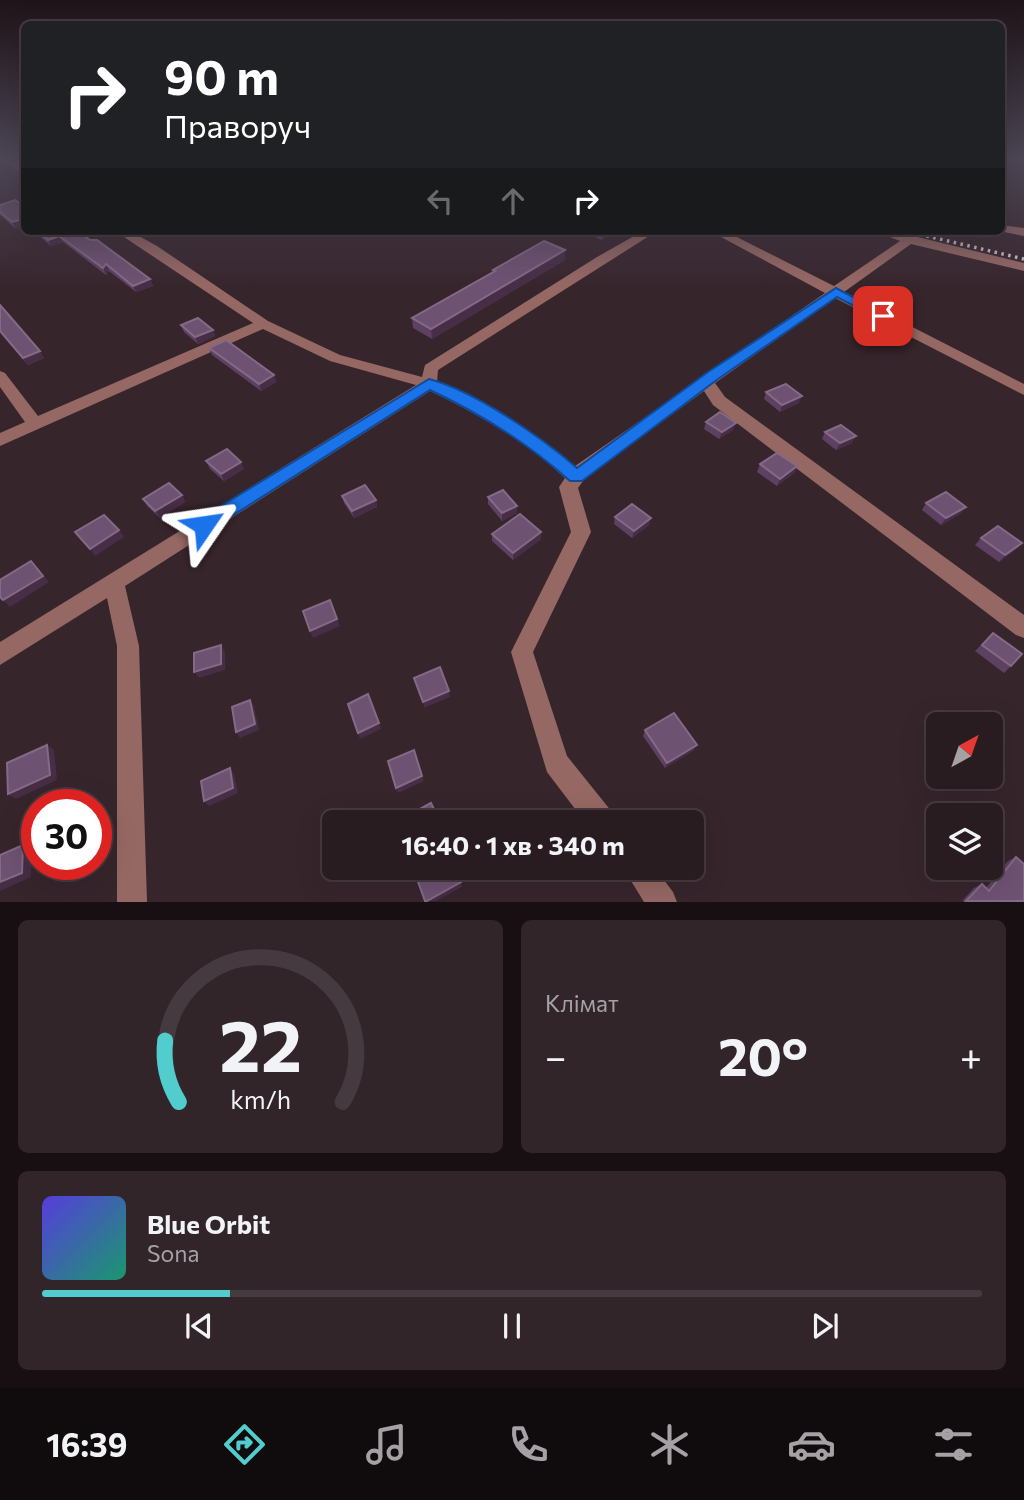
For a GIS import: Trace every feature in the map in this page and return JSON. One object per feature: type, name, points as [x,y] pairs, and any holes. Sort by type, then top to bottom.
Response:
[{"type":"street","points":[[1005,229],[1024,232]]},
{"type":"street","points":[[128,235],[263,324],[335,358],[429,384],[471,404],[547,451],[576,477]]},
{"type":"street","points":[[429,384],[430,368],[645,235]]},
{"type":"street","points":[[724,235],[1024,390]]},
{"type":"street","points":[[893,235],[1024,267]]},
{"type":"street","points":[[593,810],[556,763],[522,652],[581,532],[568,486],[576,477],[705,382],[909,240]]},
{"type":"street","points":[[0,440],[263,324]]},
{"type":"street","points":[[0,376],[35,424]]},
{"type":"street","points":[[705,382],[719,401],[1024,628]]},
{"type":"street","points":[[0,653],[429,384]]},
{"type":"street","points":[[114,582],[128,646],[132,901]]},
{"type":"street","points":[[646,880],[663,901]]},
{"type":"building","points":[[9,202],[21,204],[21,220],[12,222],[0,212],[0,205]]},
{"type":"building","points":[[42,235],[83,235],[90,240],[97,240],[150,279],[133,286],[106,264],[103,268],[59,236],[48,240]]},
{"type":"building","points":[[544,241],[565,250],[431,329],[412,318],[495,271],[493,270]]},
{"type":"building","points":[[0,305],[40,351],[23,358],[0,331]]},
{"type":"building","points":[[198,318],[213,330],[195,337],[181,325]]},
{"type":"building","points":[[226,340],[274,375],[259,384],[209,348]]},
{"type":"building","points":[[786,384],[802,396],[782,405],[766,392]]},
{"type":"building","points":[[720,412],[736,423],[722,432],[706,422]]},
{"type":"building","points":[[841,425],[856,436],[840,443],[825,432]]},
{"type":"building","points":[[227,449],[241,462],[221,474],[206,461]]},
{"type":"building","points":[[777,453],[797,466],[780,479],[760,464]]},
{"type":"building","points":[[169,483],[182,495],[155,511],[143,499]]},
{"type":"building","points":[[365,485],[376,500],[352,511],[342,496]]},
{"type":"building","points":[[503,490],[517,506],[502,513],[488,497]]},
{"type":"building","points":[[946,492],[966,507],[946,518],[926,503]]},
{"type":"building","points":[[632,504],[651,518],[634,531],[615,517]]},
{"type":"building","points":[[520,514],[541,532],[513,553],[492,534]]},
{"type":"building","points":[[104,515],[119,530],[90,549],[75,532]]},
{"type":"building","points":[[998,526],[1022,543],[1005,555],[981,538]]},
{"type":"building","points":[[31,561],[43,576],[3,600],[0,597],[0,580]]},
{"type":"building","points":[[330,600],[337,619],[310,631],[303,611]]},
{"type":"building","points":[[993,633],[1022,654],[1011,666],[982,645]]},
{"type":"building","points":[[221,645],[221,664],[194,672],[194,653]]},
{"type":"building","points":[[440,667],[449,691],[423,702],[414,678]]},
{"type":"building","points":[[368,694],[379,723],[358,733],[348,704]]},
{"type":"building","points":[[250,700],[255,724],[236,732],[232,707]]},
{"type":"building","points":[[674,713],[697,745],[667,763],[645,730]]},
{"type":"building","points":[[47,745],[50,775],[8,794],[7,763]]},
{"type":"building","points":[[414,750],[422,776],[396,788],[388,761]]},
{"type":"building","points":[[230,768],[233,788],[204,801],[201,781]]},
{"type":"building","points":[[431,803],[434,810],[418,810]]},
{"type":"building","points":[[21,846],[21,873],[0,882],[0,855]]},
{"type":"building","points":[[1016,857],[1024,864],[1024,901],[966,901],[982,884],[989,891],[998,880],[1003,880],[1003,873]]},
{"type":"building","points":[[417,880],[460,880],[461,882],[425,901]]},
{"type":"railway","points":[[923,235],[1024,259]]},
{"type":"route","points":[[204,525],[429,384],[471,404],[547,451],[576,477],[713,376],[836,291],[883,316]]}]
